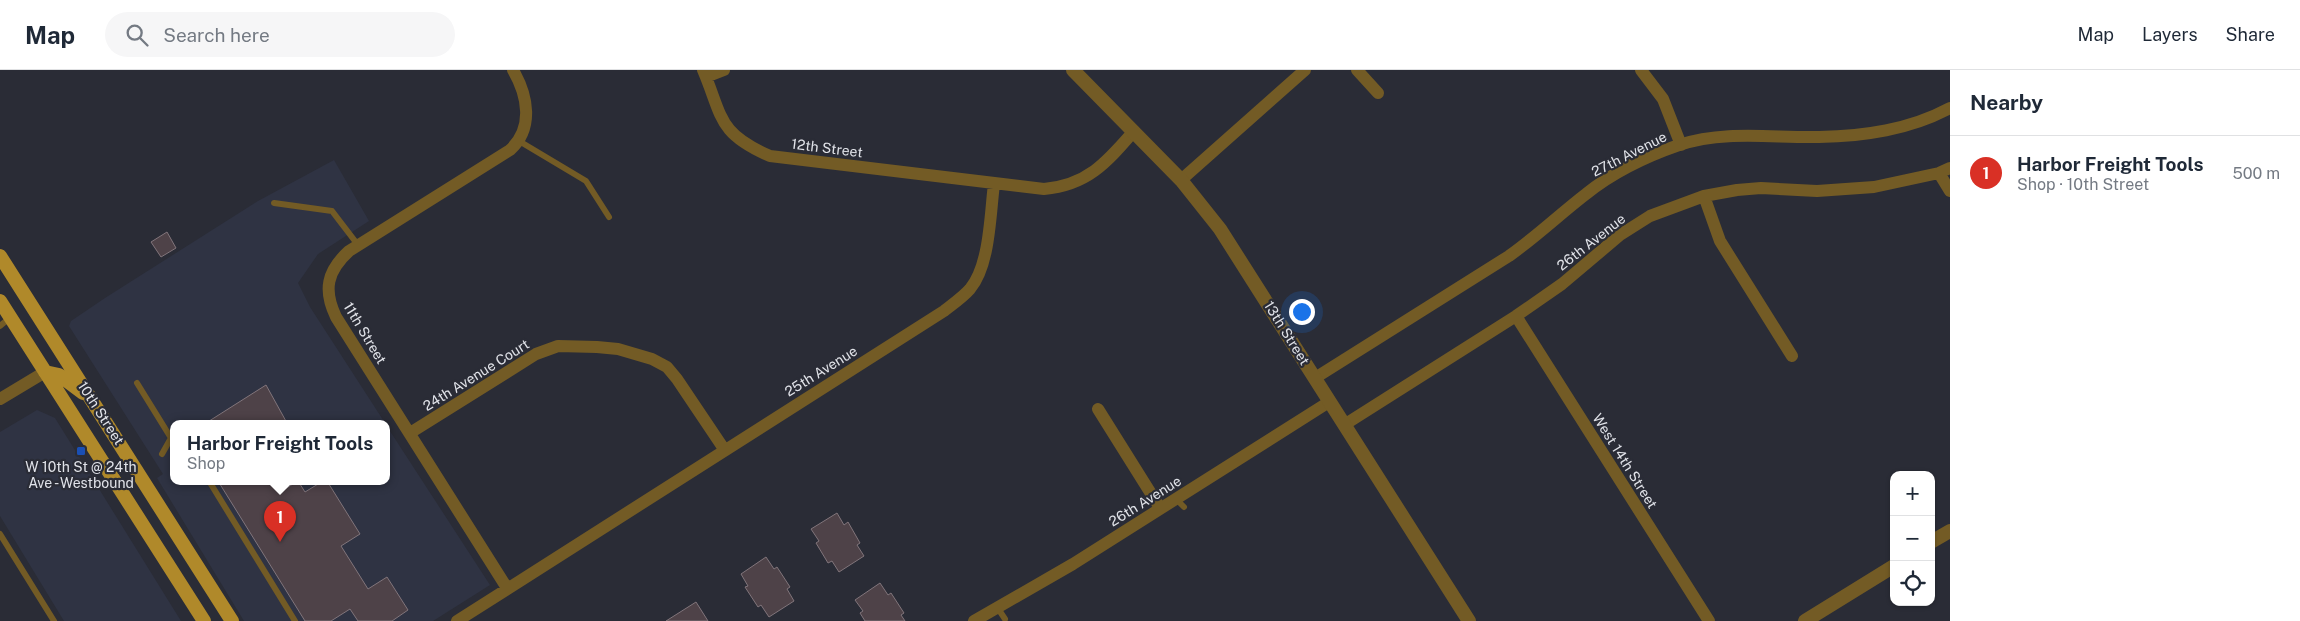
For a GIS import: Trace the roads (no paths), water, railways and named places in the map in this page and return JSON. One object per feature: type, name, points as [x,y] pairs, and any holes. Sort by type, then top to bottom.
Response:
[{"type":"main road","name":"10th Street","points":[[0,256],[232,621]]},
{"type":"main road","name":"10th Street","points":[[0,301],[5,322],[45,372],[204,621]]},
{"type":"main road","points":[[45,372],[59,376],[75,386],[94,402]]},
{"type":"street","points":[[512,70],[522,86],[527,110],[525,124],[519,141]]},
{"type":"street","points":[[704,74],[724,70]]},
{"type":"street","name":"13th Street","points":[[1073,70],[1181,180],[1220,229],[1469,621]]},
{"type":"street","points":[[1181,180],[1305,70]]},
{"type":"street","points":[[1357,70],[1378,93]]},
{"type":"street","points":[[1641,70],[1663,99],[1681,144]]},
{"type":"street","name":"12th Street","points":[[704,74],[723,122],[734,136],[750,147],[770,156],[994,184]]},
{"type":"street","name":"27th Avenue","points":[[1314,378],[1510,256],[1536,237],[1587,193],[1628,168],[1681,144],[1752,134],[1818,137],[1876,133],[1932,117],[1950,108]]},
{"type":"street","points":[[994,184],[1044,189],[1073,184],[1097,169],[1134,131]]},
{"type":"street","name":"11th Street","points":[[507,588],[330,305],[328,290],[335,264],[358,245],[510,150],[519,141]]},
{"type":"street","points":[[1944,171],[1950,191]]},
{"type":"street","name":"26th Avenue","points":[[1344,425],[1516,316],[1562,284],[1620,235],[1650,216],[1704,196],[1762,188],[1817,191],[1874,187],[1944,171]]},
{"type":"street","name":"25th Avenue","points":[[457,621],[682,478],[724,449],[944,311],[966,293],[980,273],[984,260],[994,184]]},
{"type":"street","points":[[1704,196],[1720,241],[1792,356]]},
{"type":"street","name":"West 14th Street","points":[[1516,316],[1708,621]]},
{"type":"street","name":"24th Avenue Court","points":[[410,434],[536,354],[558,346],[597,347],[639,354],[667,368],[696,405],[724,449]]},
{"type":"street","points":[[0,398],[45,372]]},
{"type":"street","name":"26th Avenue","points":[[974,621],[1074,564],[1160,508],[1180,503],[1329,402]]},
{"type":"street","points":[[1098,409],[1160,508]]},
{"type":"street","points":[[1935,540],[1950,531]]},
{"type":"street","points":[[1806,621],[1890,568]]},
{"type":"lane","points":[[519,141],[586,180],[609,217]]},
{"type":"lane","points":[[274,203],[332,211],[358,245]]},
{"type":"lane","points":[[137,383],[170,435]]},
{"type":"lane","points":[[162,454],[170,441]]},
{"type":"lane","points":[[211,485],[295,621]]},
{"type":"lane","points":[[0,534],[54,621]]},
{"type":"lane","points":[[998,607],[1005,618]]},
{"type":"place","name":"W 10th St @ 24th Ave - Westbound","points":[[81,451]]},
{"type":"place","name":"Harbor Freight Tools","points":[[280,542]]}]
